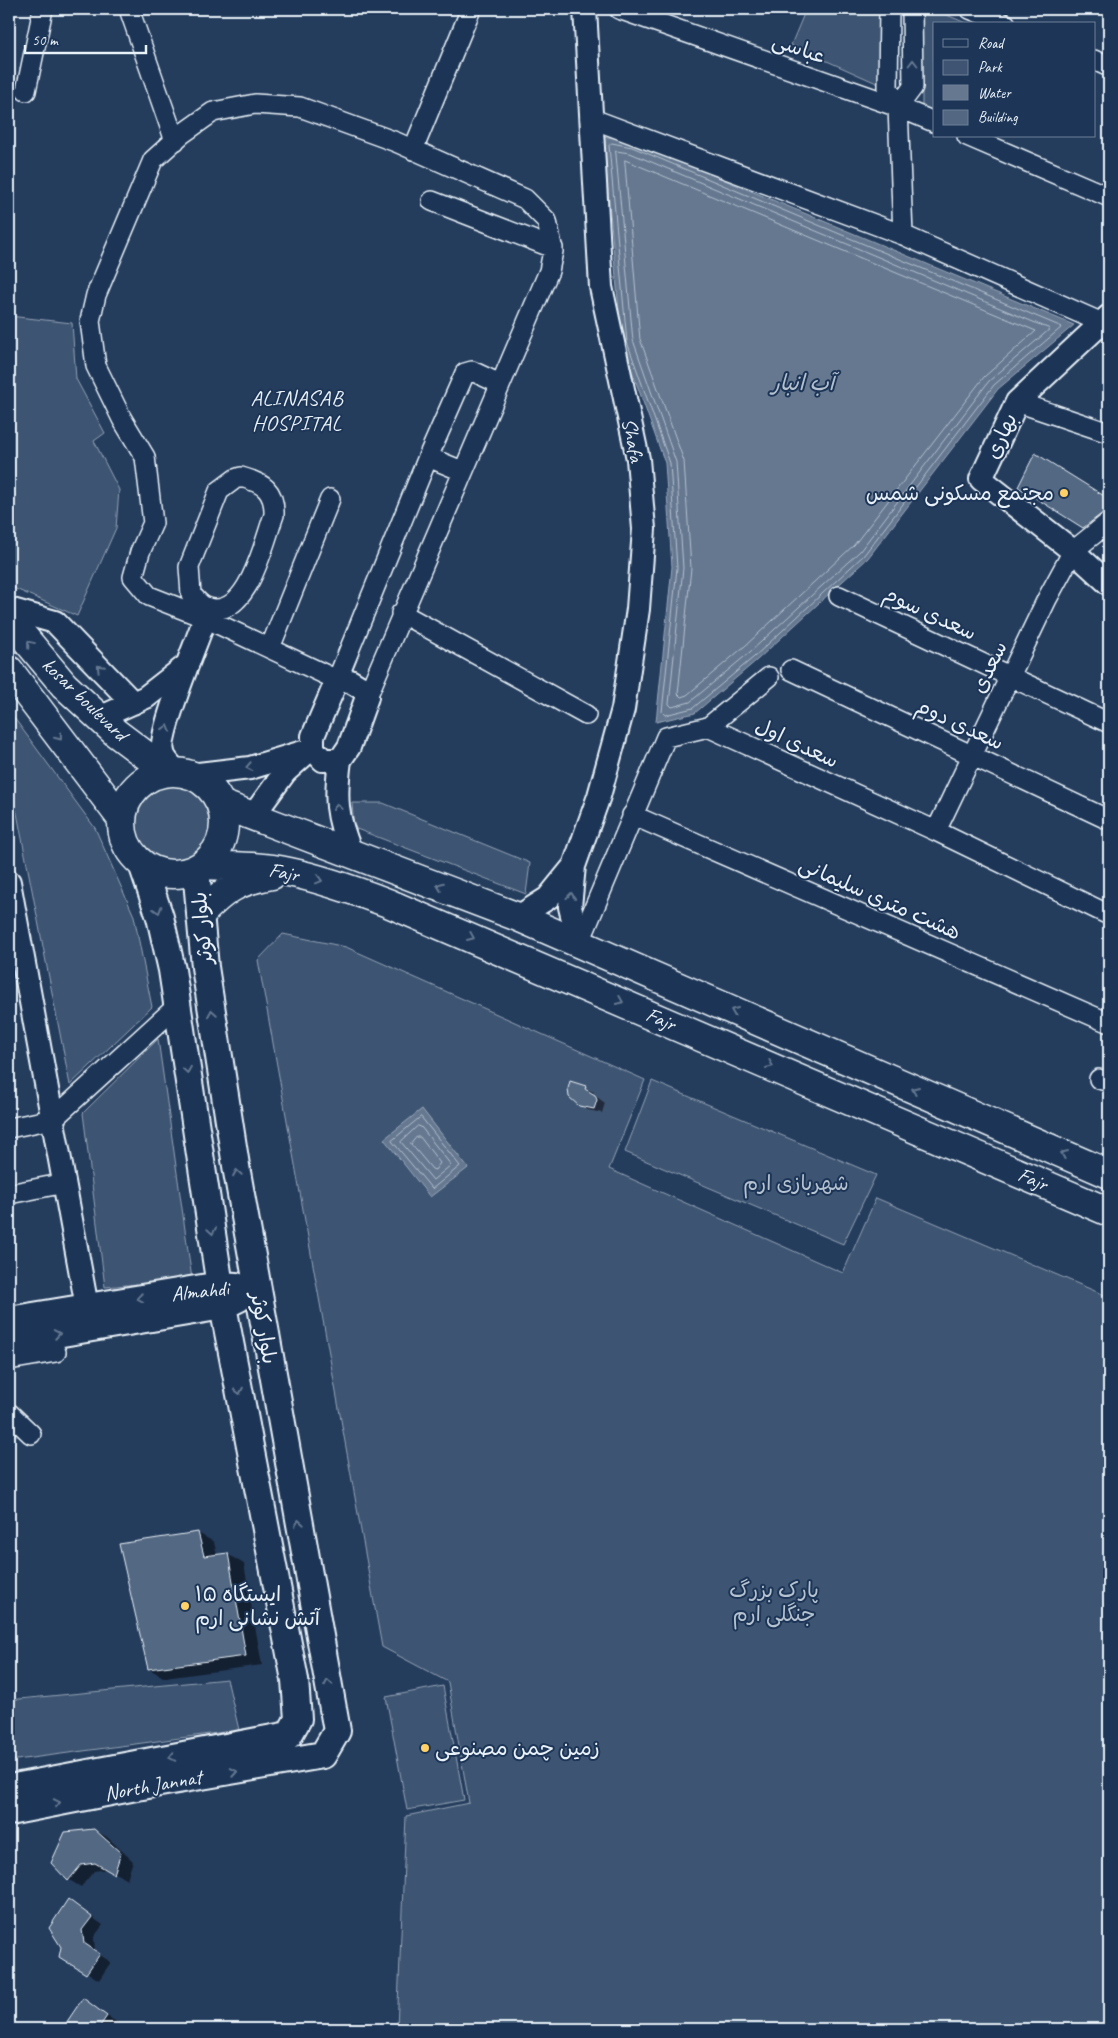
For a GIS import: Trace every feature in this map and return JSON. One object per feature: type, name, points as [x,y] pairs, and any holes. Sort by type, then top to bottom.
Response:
[{"type":"main road","name":"kosar boulevard","points":[[9,619],[64,685],[99,718],[178,773]]},
{"type":"main road","points":[[9,670],[121,818],[130,852],[142,864],[154,871],[168,874],[183,873],[199,867],[214,854],[222,838],[224,821],[220,804],[213,791],[203,781],[178,773],[154,775],[137,787],[125,804],[121,818]]},
{"type":"main road","points":[[38,710],[50,712],[60,706],[65,696],[64,685]]},
{"type":"main road","name":"Fajr","points":[[220,804],[351,852],[518,917],[1109,1174]]},
{"type":"main road","name":"بلوار کوثر","points":[[142,864],[160,916],[177,1006],[221,1296],[295,1680],[298,1719],[289,1735]]},
{"type":"main road","name":"Fajr","points":[[199,867],[260,868],[290,872],[337,885],[439,923],[1107,1204]]},
{"type":"main road","name":"بلوار کوثر","points":[[199,867],[205,967],[257,1288],[337,1731],[323,1755],[297,1760]]},
{"type":"main road","points":[[201,914],[222,892],[255,878],[290,872]]},
{"type":"main road","name":"Almahdi","points":[[9,1342],[257,1288]]},
{"type":"main road","name":"Almahdi","points":[[9,1320],[87,1307],[221,1296]]},
{"type":"main road","points":[[9,1788],[289,1735],[297,1760]]},
{"type":"main road","name":"North Jannat","points":[[9,1812],[131,1788],[297,1760]]},
{"type":"street","points":[[26,91],[43,9]]},
{"type":"street","points":[[129,9],[175,141]]},
{"type":"street","points":[[413,150],[471,9]]},
{"type":"street","name":"Shafa","points":[[574,866],[599,796],[623,709],[638,609],[644,529],[638,458],[601,287],[585,9]]},
{"type":"street","name":"عباسی","points":[[619,9],[898,107],[933,122]]},
{"type":"street","points":[[889,9],[888,88],[898,107],[903,235]]},
{"type":"street","points":[[898,107],[913,87],[912,9]]},
{"type":"street","points":[[970,9],[1001,22]]},
{"type":"street","points":[[1096,61],[1109,67]]},
{"type":"street","points":[[212,614],[149,596],[133,577],[140,552],[153,524],[145,457],[122,419],[96,366],[90,321],[96,295],[153,160],[213,112],[255,104],[300,106],[413,150],[526,198],[547,220],[553,248],[549,271],[366,697],[349,747],[340,760],[336,801],[338,820],[351,852]]},
{"type":"street","points":[[590,118],[903,235],[1107,322]]},
{"type":"street","points":[[972,138],[1109,197]]},
{"type":"street","points":[[432,201],[553,248]]},
{"type":"street","name":"بهاری","points":[[1073,550],[981,479],[1017,402],[1107,322]]},
{"type":"street","points":[[340,760],[323,760],[313,749],[313,736],[428,457],[465,372],[472,371],[500,384]]},
{"type":"street","points":[[1017,402],[1109,433]]},
{"type":"street","points":[[428,457],[462,471]]},
{"type":"street","points":[[313,749],[250,768],[178,773],[163,753],[163,740],[189,662],[212,614],[232,605],[245,592],[274,515],[274,502],[266,488],[255,481],[241,476],[235,479],[219,492],[189,567],[191,594],[212,614],[270,648],[337,680],[350,681],[365,690],[366,697]]},
{"type":"street","points":[[270,648],[330,500]]},
{"type":"street","points":[[1109,522],[1073,550],[1109,584]]},
{"type":"street","name":"سعدی","points":[[936,831],[1047,598],[1073,550]]},
{"type":"street","name":"سعدی سوم","points":[[839,596],[1109,723]]},
{"type":"street","points":[[9,609],[55,622],[133,703]]},
{"type":"street","points":[[401,614],[586,715]]},
{"type":"street","points":[[99,718],[133,703],[166,682],[189,662]]},
{"type":"street","name":"سعدی دوم","points":[[791,670],[1109,820]]},
{"type":"street","points":[[578,944],[666,737],[708,727],[769,677]]},
{"type":"street","name":"سعدی اول","points":[[708,727],[936,831],[1109,915]]},
{"type":"street","points":[[253,816],[285,772],[313,749]]},
{"type":"street","name":"هشت متری سلیمانی","points":[[632,815],[1109,1023]]},
{"type":"street","points":[[518,917],[548,898],[574,866]]},
{"type":"street","points":[[574,866],[570,907],[578,944]]},
{"type":"street","points":[[9,882],[87,1307]]},
{"type":"street","points":[[9,1128],[53,1119],[177,1006]]},
{"type":"street","points":[[9,1194],[65,1183]]},
{"type":"street","points":[[9,1360],[56,1352]]},
{"type":"street","points":[[9,1413],[31,1434]]},
{"type":"green space","points":[[806,9],[882,9],[881,85],[791,45]]},
{"type":"green space","points":[[922,9],[933,9],[963,22],[933,22],[933,112],[922,107]]},
{"type":"green space","points":[[9,316],[72,323],[76,379],[105,433],[94,441],[119,490],[116,528],[77,616],[9,586]]},
{"type":"green space","points":[[9,711],[95,828],[134,916],[152,1007],[70,1085],[17,813],[9,790]]},
{"type":"green space","points":[[171,780],[187,783],[201,792],[210,806],[213,822],[210,838],[201,852],[187,861],[171,864],[155,861],[141,852],[132,838],[129,822],[132,806],[141,792],[155,783]]},
{"type":"green space","points":[[352,803],[383,803],[530,863],[526,894],[354,828]]},
{"type":"green space","name":"پارک بزرگ جنگلی ارم","points":[[283,934],[346,947],[645,1080],[609,1169],[843,1273],[876,1198],[1109,1297],[1109,2029],[397,2029],[406,1816],[469,1803],[448,1682],[382,1647],[258,960]]},
{"type":"green space","points":[[158,1039],[192,1279],[105,1287],[83,1113]]},
{"type":"green space","name":"شهربازی ارم","points":[[652,1081],[876,1175],[843,1244],[625,1152]]},
{"type":"green space","points":[[227,1679],[239,1730],[9,1761],[9,1700]]},
{"type":"green space","name":"زمین چمن مصنوعی","points":[[443,1686],[464,1800],[407,1810],[386,1697]]},
{"type":"water","name":"آب انبار","points":[[603,136],[633,142],[1074,325],[998,389],[868,558],[757,660],[695,713],[656,722],[672,567],[665,463],[622,343]]},
{"type":"water","points":[[422,1109],[468,1168],[430,1197],[384,1139]]},
{"type":"building","name":"مجتمع مسکونی شمس","points":[[1035,453],[1109,499],[1104,512],[1083,528],[1018,487]]},
{"type":"building","points":[[570,1081],[586,1086],[585,1089],[595,1095],[597,1100],[594,1109],[579,1106],[569,1097]]},
{"type":"building","name":"ایستگاه ۱۵ آتش نشانی ارم","points":[[198,1532],[204,1556],[228,1553],[246,1656],[148,1669],[119,1544]]},
{"type":"building","points":[[94,1829],[121,1853],[114,1874],[95,1863],[81,1865],[68,1881],[51,1863],[65,1832]]},
{"type":"building","points":[[68,1899],[92,1917],[82,1930],[84,1943],[100,1954],[86,1974],[59,1957],[61,1947],[49,1928]]},
{"type":"building","points":[[83,1998],[107,2016],[98,2029],[62,2029]]},
{"type":"place","name":"مجتمع مسکونی شمس","points":[[1064,493]]},
{"type":"place","name":"ایستگاه ۱۵ آتش نشانی ارم","points":[[185,1606]]},
{"type":"place","name":"زمین چمن مصنوعی","points":[[425,1748]]},
{"type":"district","name":"ALINASAB HOSPITAL","points":[[297,410]]}]
